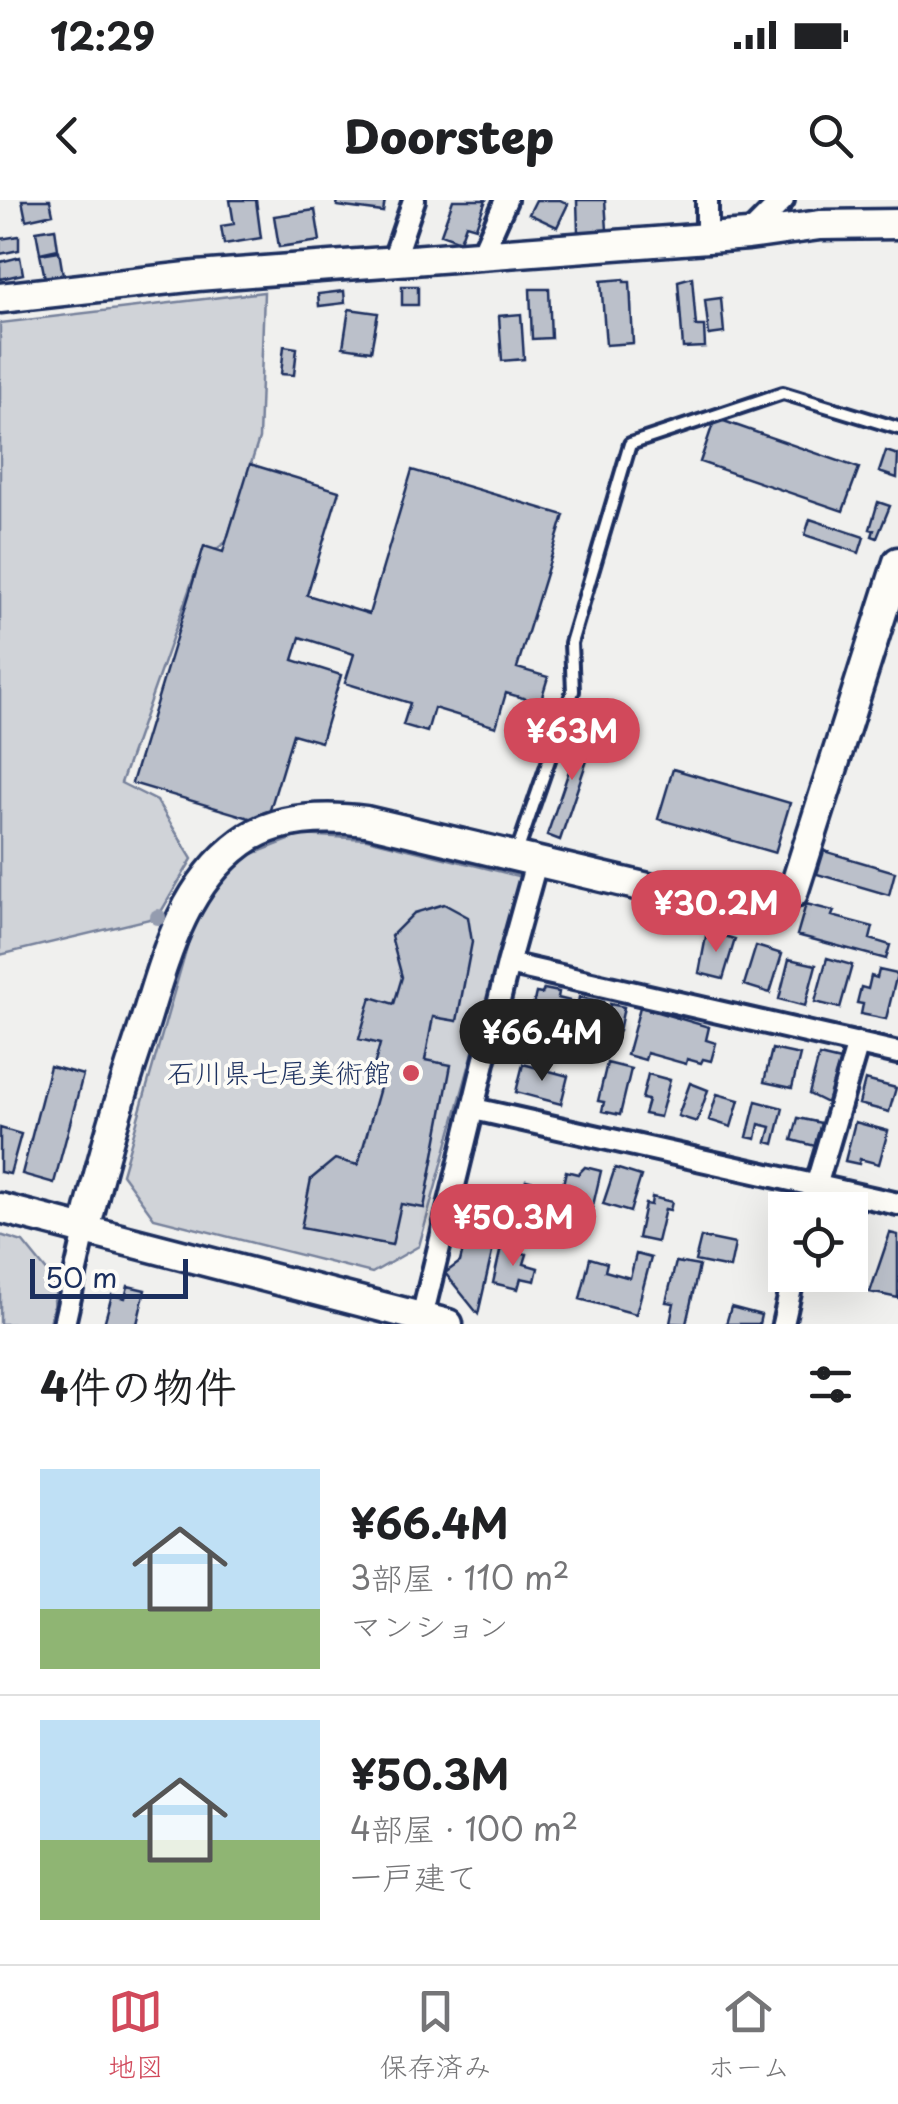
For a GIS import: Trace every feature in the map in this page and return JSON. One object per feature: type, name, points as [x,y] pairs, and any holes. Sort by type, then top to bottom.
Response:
[{"type":"street","points":[[393,261],[414,200]]},
{"type":"street","points":[[481,256],[506,200]]},
{"type":"street","points":[[707,200],[707,238]]},
{"type":"street","points":[[748,235],[783,200]]},
{"type":"street","points":[[0,298],[197,276],[748,235],[820,224],[898,224]]},
{"type":"street","points":[[64,1324],[104,1150],[175,930],[201,882],[243,841],[277,827],[325,816],[366,821],[754,912],[792,893],[898,562]]},
{"type":"street","points":[[0,1208],[435,1320],[526,861]]},
{"type":"street","points":[[508,964],[898,1053]]},
{"type":"street","points":[[814,1192],[858,1043]]},
{"type":"street","points":[[474,1109],[898,1204]]},
{"type":"street","points":[[782,1324],[790,1292]]},
{"type":"lane","points":[[526,861],[573,691],[571,643],[630,444],[783,393],[898,428]]},
{"type":"shaded area","points":[[264,292],[259,439],[226,542],[199,562],[121,783],[157,801],[192,859],[158,917],[0,955],[0,323]]},
{"type":"shaded area","points":[[302,835],[367,839],[522,877],[419,1246],[372,1273],[154,1218],[122,1174],[197,912],[242,858]]},
{"type":"shaded area","points":[[0,1235],[23,1242],[57,1284],[50,1324],[0,1324]]},
{"type":"building","points":[[22,200],[50,200],[53,214],[26,220]]},
{"type":"building","points":[[230,200],[256,200],[261,238],[224,244],[221,226],[234,224]]},
{"type":"building","points":[[338,200],[385,200],[383,212],[337,206]]},
{"type":"building","points":[[453,200],[486,200],[476,227],[466,224],[460,241],[441,234]]},
{"type":"building","points":[[536,200],[568,204],[557,227],[529,214]]},
{"type":"building","points":[[577,200],[605,200],[607,230],[578,232]]},
{"type":"building","points":[[315,210],[320,241],[279,247],[274,216]]},
{"type":"building","points":[[55,228],[58,249],[40,253],[36,231]]},
{"type":"building","points":[[19,236],[19,250],[0,254],[0,239]]},
{"type":"building","points":[[59,251],[63,275],[45,278],[40,254]]},
{"type":"building","points":[[20,257],[23,274],[0,279],[0,262]]},
{"type":"building","points":[[692,277],[696,326],[704,326],[705,347],[683,348],[678,281]]},
{"type":"building","points":[[601,281],[630,282],[633,343],[606,345]]},
{"type":"building","points":[[402,286],[418,286],[418,305],[402,305]]},
{"type":"building","points":[[530,289],[549,289],[551,338],[532,339]]},
{"type":"building","points":[[344,291],[345,303],[319,306],[318,294]]},
{"type":"building","points":[[721,298],[724,333],[709,335],[705,300]]},
{"type":"building","points":[[349,309],[378,313],[371,351],[343,347]]},
{"type":"building","points":[[521,314],[524,359],[502,361],[499,316]]},
{"type":"building","points":[[284,346],[297,348],[294,375],[281,374]]},
{"type":"building","points":[[715,418],[859,468],[843,511],[700,462]]},
{"type":"building","points":[[886,451],[898,455],[897,478],[879,472]]},
{"type":"building","points":[[250,464],[339,491],[307,595],[369,614],[412,470],[564,515],[517,668],[548,677],[540,703],[506,693],[496,727],[434,708],[427,732],[403,725],[410,703],[345,683],[354,654],[300,637],[293,660],[341,675],[321,742],[293,734],[266,823],[132,783],[204,546],[223,552]]},
{"type":"building","points":[[878,502],[890,506],[877,538],[870,529]]},
{"type":"building","points":[[810,519],[864,537],[859,553],[805,535]]},
{"type":"building","points":[[584,727],[597,731],[560,840],[547,835]]},
{"type":"building","points":[[673,769],[790,803],[775,853],[658,819]]},
{"type":"building","points":[[824,851],[895,872],[889,895],[817,874]]},
{"type":"building","name":"石川県七尾美術館","points":[[444,904],[468,917],[472,942],[457,1021],[433,1017],[425,1060],[451,1065],[424,1208],[401,1204],[392,1245],[301,1228],[311,1179],[335,1159],[358,1165],[381,1084],[370,1081],[380,1044],[359,1039],[371,997],[394,1004],[402,977],[391,936],[414,913]]},
{"type":"building","points":[[806,904],[873,927],[870,939],[890,945],[886,959],[797,935]]},
{"type":"building","points":[[707,931],[735,939],[723,979],[699,973]]},
{"type":"building","points":[[756,946],[782,954],[770,993],[744,985]]},
{"type":"building","points":[[827,958],[852,965],[840,1008],[815,1002]]},
{"type":"building","points":[[789,959],[816,965],[805,1006],[779,999]]},
{"type":"building","points":[[879,970],[897,974],[886,1019],[861,1014],[863,1004],[857,1003],[861,987],[868,989],[871,976],[877,978]]},
{"type":"building","points":[[544,989],[578,1003],[579,997],[603,1002],[591,1052],[586,1051],[584,1057],[565,1053],[568,1040],[527,1031],[536,993],[542,994]]},
{"type":"building","points":[[610,1004],[624,1007],[619,1031],[606,1028]]},
{"type":"building","points":[[640,1007],[709,1027],[706,1040],[716,1043],[711,1061],[687,1059],[686,1064],[647,1053],[645,1060],[627,1055]]},
{"type":"building","points":[[772,1049],[800,1055],[792,1088],[764,1082]]},
{"type":"building","points":[[819,1056],[840,1061],[827,1103],[809,1094]]},
{"type":"building","points":[[607,1063],[631,1069],[620,1115],[602,1111],[604,1102],[598,1101]]},
{"type":"building","points":[[523,1064],[568,1076],[561,1104],[516,1092]]},
{"type":"building","points":[[50,1066],[83,1075],[54,1183],[22,1174]]},
{"type":"building","points":[[648,1074],[670,1080],[660,1117],[644,1114],[648,1100],[642,1099]]},
{"type":"building","points":[[865,1080],[896,1088],[889,1112],[859,1104]]},
{"type":"building","points":[[690,1083],[708,1090],[697,1122],[678,1116]]},
{"type":"building","points":[[717,1094],[739,1100],[731,1127],[709,1120]]},
{"type":"building","points":[[756,1101],[783,1108],[774,1144],[767,1142],[771,1127],[759,1124],[756,1139],[747,1137]]},
{"type":"building","points":[[798,1118],[821,1123],[815,1146],[792,1140]]},
{"type":"building","points":[[855,1122],[888,1131],[879,1164],[860,1159],[859,1164],[845,1161]]},
{"type":"building","points":[[0,1128],[21,1134],[10,1174],[0,1172]]},
{"type":"building","points":[[585,1167],[601,1171],[589,1223],[556,1215],[566,1171],[578,1174]]},
{"type":"building","points":[[615,1168],[641,1176],[630,1212],[603,1204]]},
{"type":"building","points":[[526,1180],[550,1186],[543,1215],[519,1210]]},
{"type":"building","points":[[652,1197],[672,1202],[670,1210],[665,1209],[657,1242],[638,1238],[645,1204],[651,1205]]},
{"type":"building","points":[[472,1212],[500,1218],[478,1314],[445,1273],[460,1262]]},
{"type":"building","points":[[890,1233],[898,1235],[898,1298],[870,1292]]},
{"type":"building","points":[[701,1237],[735,1244],[730,1268],[695,1261]]},
{"type":"building","points":[[501,1247],[527,1254],[524,1264],[538,1268],[535,1281],[521,1278],[518,1289],[493,1283]]},
{"type":"building","points":[[636,1254],[651,1258],[636,1314],[580,1299],[590,1258],[607,1263],[605,1271],[630,1278]]},
{"type":"building","points":[[676,1262],[699,1266],[686,1324],[670,1323],[674,1303],[666,1302]]},
{"type":"building","points":[[128,1286],[145,1290],[137,1324],[104,1324],[112,1295],[125,1298]]},
{"type":"building","points":[[731,1307],[761,1315],[759,1324],[726,1324]]},
{"type":"place","name":"石川県七尾美術館","points":[[411,1073]]}]
